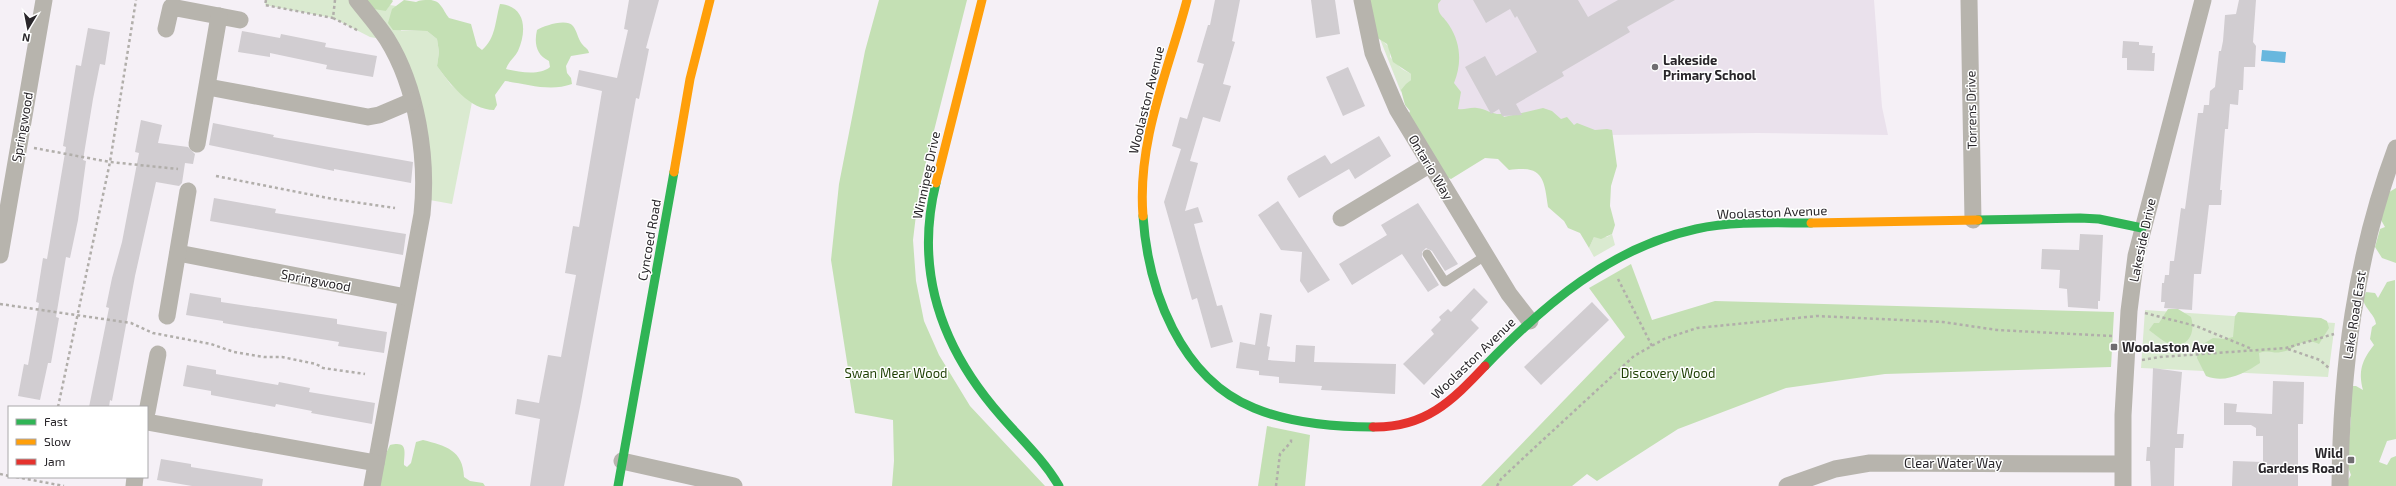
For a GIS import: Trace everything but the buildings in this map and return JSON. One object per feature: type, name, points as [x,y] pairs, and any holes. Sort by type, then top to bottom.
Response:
[{"type":"street","name":"Springwood","points":[[0,255],[44,0]]},
{"type":"street","points":[[357,0],[387,40],[398,62],[412,101],[421,141],[424,199],[372,486]]},
{"type":"street","name":"Cyncoed Road","points":[[618,486],[690,79],[710,0]]},
{"type":"street","name":"Winnipeg Drive","points":[[982,0],[929,211],[928,242],[930,279],[938,314],[961,366],[979,392],[1047,467],[1059,486]]},
{"type":"street","name":"Woolaston Avenue","points":[[1187,0],[1145,154],[1142,198],[1150,267],[1163,309],[1182,348],[1207,378],[1249,406],[1291,419],[1381,427],[1410,423],[1422,419],[1452,398],[1530,321],[1573,283],[1602,266],[1650,243],[1680,233],[1734,224],[2080,218],[2099,219],[2142,228]]},
{"type":"street","name":"Ontario Way","points":[[1362,0],[1369,41],[1379,70],[1397,109],[1429,165],[1485,256],[1509,294],[1530,321]]},
{"type":"street","name":"Torrens Drive","points":[[1969,0],[1973,220]]},
{"type":"street","name":"Lakeside Drive","points":[[2122,486],[2133,271],[2142,228],[2203,0]]},
{"type":"street","points":[[166,28],[171,7],[240,20]]},
{"type":"street","points":[[197,144],[219,16]]},
{"type":"street","points":[[208,87],[368,117],[379,115],[412,101]]},
{"type":"street","name":"Lake Road East","points":[[2340,486],[2342,406],[2350,326],[2372,221],[2396,148]]},
{"type":"street","points":[[1341,218],[1429,165]]},
{"type":"street","points":[[167,316],[188,191]]},
{"type":"street","name":"Springwood","points":[[178,253],[406,297]]},
{"type":"street","points":[[148,407],[158,354]]},
{"type":"street","points":[[148,422],[376,463]]},
{"type":"street","points":[[622,461],[734,486]]},
{"type":"street","name":"Clear Water Way","points":[[1787,486],[1836,469],[1870,463],[2122,464]]},
{"type":"lane","points":[[1427,254],[1445,282],[1485,256]]},
{"type":"path","points":[[58,406],[110,162],[136,0]]},
{"type":"path","points":[[266,0],[265,5],[333,18],[370,36],[387,40]]},
{"type":"path","points":[[333,18],[335,0]]},
{"type":"path","points":[[19,146],[110,162],[178,169]]},
{"type":"path","points":[[216,176],[333,199],[395,208]]},
{"type":"path","points":[[1616,273],[1652,346]]},
{"type":"path","points":[[0,304],[131,323],[153,334],[211,344],[234,352],[264,357],[282,357],[316,364],[323,368],[365,374]]},
{"type":"path","points":[[2142,313],[2196,326],[2252,349]]},
{"type":"path","points":[[1497,486],[1501,479],[1634,356],[1664,339],[1698,328],[1817,316],[1943,322],[1997,330],[2116,336]]},
{"type":"path","points":[[2138,361],[2160,356],[2286,348],[2336,333]]},
{"type":"path","points":[[2286,348],[2320,360],[2332,371]]},
{"type":"path","points":[[1276,486],[1280,454],[1291,442],[1291,419]]},
{"type":"path","points":[[21,478],[64,486]]},
{"type":"path","points":[[42,482],[43,478]]},
{"type":"shaded area","name":"Lakeside Primary School","points":[[1385,0],[1874,0],[1882,107],[1888,135],[1757,133],[1610,135],[1481,157]]},
{"type":"green space","points":[[266,0],[366,0],[386,11],[390,5],[396,6],[401,31],[427,31],[437,39],[439,52],[437,66],[451,85],[472,102],[452,204],[424,199],[424,168],[387,40],[370,37],[333,18],[265,5]]},
{"type":"green space","points":[[366,0],[393,1],[386,11],[374,9]]},
{"type":"green space","points":[[404,0],[416,2],[421,0],[433,0],[439,3],[449,18],[471,24],[477,46],[482,50],[493,35],[500,4],[515,9],[522,21],[523,36],[518,51],[506,69],[523,72],[541,72],[550,67],[549,61],[541,55],[537,48],[537,30],[560,23],[570,24],[573,26],[581,42],[589,53],[571,56],[566,66],[567,73],[571,78],[572,84],[547,87],[505,81],[495,95],[497,105],[494,110],[485,109],[477,106],[461,95],[437,66],[439,52],[437,39],[427,31],[393,30],[388,23],[392,9]]},
{"type":"green space","name":"Swan Mear Wood","points":[[879,0],[967,0],[919,190],[913,240],[916,281],[924,321],[939,355],[970,406],[1045,486],[892,486],[894,461],[893,420],[855,413],[831,260],[839,184],[865,51]]},
{"type":"green space","points":[[1368,0],[1441,0],[1438,4],[1439,11],[1453,32],[1458,46],[1459,61],[1457,76],[1454,83],[1461,92],[1458,109],[1477,108],[1496,114],[1502,114],[1504,117],[1543,108],[1552,111],[1561,119],[1567,117],[1574,125],[1577,123],[1595,130],[1612,130],[1617,166],[1611,186],[1610,206],[1615,225],[1612,234],[1601,239],[1594,237],[1589,248],[1580,233],[1568,228],[1564,221],[1548,207],[1545,188],[1540,176],[1529,170],[1509,170],[1498,159],[1485,158],[1451,179],[1444,176],[1406,120],[1410,111],[1405,105],[1401,90],[1411,80],[1411,74],[1393,62],[1387,44],[1371,34]]},
{"type":"green space","points":[[1380,39],[1388,46],[1390,57],[1402,69],[1411,74],[1411,80],[1401,92]]},
{"type":"green space","points":[[2396,188],[2396,263],[2382,258],[2375,247],[2380,229],[2385,227],[2381,220],[2386,194]]},
{"type":"green space","points":[[1612,234],[1615,245],[1594,257],[1589,248],[1594,237],[1607,237]]},
{"type":"green space","name":"Discovery Wood","points":[[1631,264],[1652,320],[1715,301],[2114,312],[2111,367],[1885,374],[1786,388],[1678,429],[1597,481],[1587,474],[1572,486],[1481,486],[1625,337],[1589,288]]},
{"type":"green space","points":[[2395,280],[2396,439],[2387,441],[2379,462],[2387,465],[2391,458],[2396,456],[2396,486],[2347,486],[2347,482],[2351,475],[2347,464],[2351,417],[2345,413],[2350,386],[2356,386],[2363,390],[2361,371],[2364,361],[2374,345],[2370,339],[2372,327],[2376,324],[2363,300],[2366,292],[2375,293],[2378,298],[2387,282]]},
{"type":"green space","points":[[2168,309],[2178,309],[2191,317],[2191,334],[2186,342],[2182,344],[2170,344],[2149,330],[2154,323],[2159,323]]},
{"type":"green space","points":[[2145,310],[2335,323],[2328,377],[2141,368]]},
{"type":"green space","points":[[2238,312],[2321,318],[2327,321],[2329,328],[2319,344],[2313,342],[2303,342],[2286,351],[2266,351],[2259,353],[2260,363],[2241,374],[2220,379],[2206,376],[2197,358],[2198,347],[2213,338],[2225,339],[2233,337],[2235,316]]},
{"type":"green space","points":[[1267,426],[1310,435],[1305,486],[1258,486]]},
{"type":"green space","points":[[423,440],[446,447],[452,451],[457,455],[460,461],[463,468],[464,477],[470,481],[483,483],[485,486],[380,486],[382,462],[390,445],[400,444],[403,446],[405,452],[404,465],[407,467],[411,463],[416,442]]},
{"type":"water","points":[[2262,50],[2286,52],[2285,63],[2261,61]]},
{"type":"traffic: fast","points":[[618,486],[674,172]]},
{"type":"traffic: fast","points":[[936,183],[930,216],[929,247],[931,278],[938,307],[949,336],[963,364],[980,390],[1039,458],[1059,486]]},
{"type":"traffic: fast","points":[[1143,216],[1146,244],[1152,273],[1161,301],[1173,328],[1188,354],[1206,376],[1228,394],[1254,408],[1268,413],[1297,421],[1328,425],[1373,427]]},
{"type":"traffic: fast","points":[[1978,220],[2080,218],[2099,219],[2142,228]]},
{"type":"traffic: fast","points":[[1485,366],[1555,300],[1607,264],[1635,250],[1665,238],[1710,226],[1753,223],[1811,223]]},
{"type":"traffic: slow","points":[[674,172],[690,79],[710,0]]},
{"type":"traffic: slow","points":[[936,183],[982,0]]},
{"type":"traffic: slow","points":[[1143,216],[1142,188],[1149,133],[1187,0]]},
{"type":"traffic: slow","points":[[1811,223],[1978,220]]},
{"type":"traffic: jam","points":[[1373,427],[1408,423],[1436,410],[1449,401],[1485,366]]},
{"type":"place","name":"Lakeside Primary School","points":[[1655,67]]},
{"type":"place","name":"Woolaston Ave","points":[[2114,347]]},
{"type":"place","name":"Wild Gardens Road","points":[[2351,460]]}]
